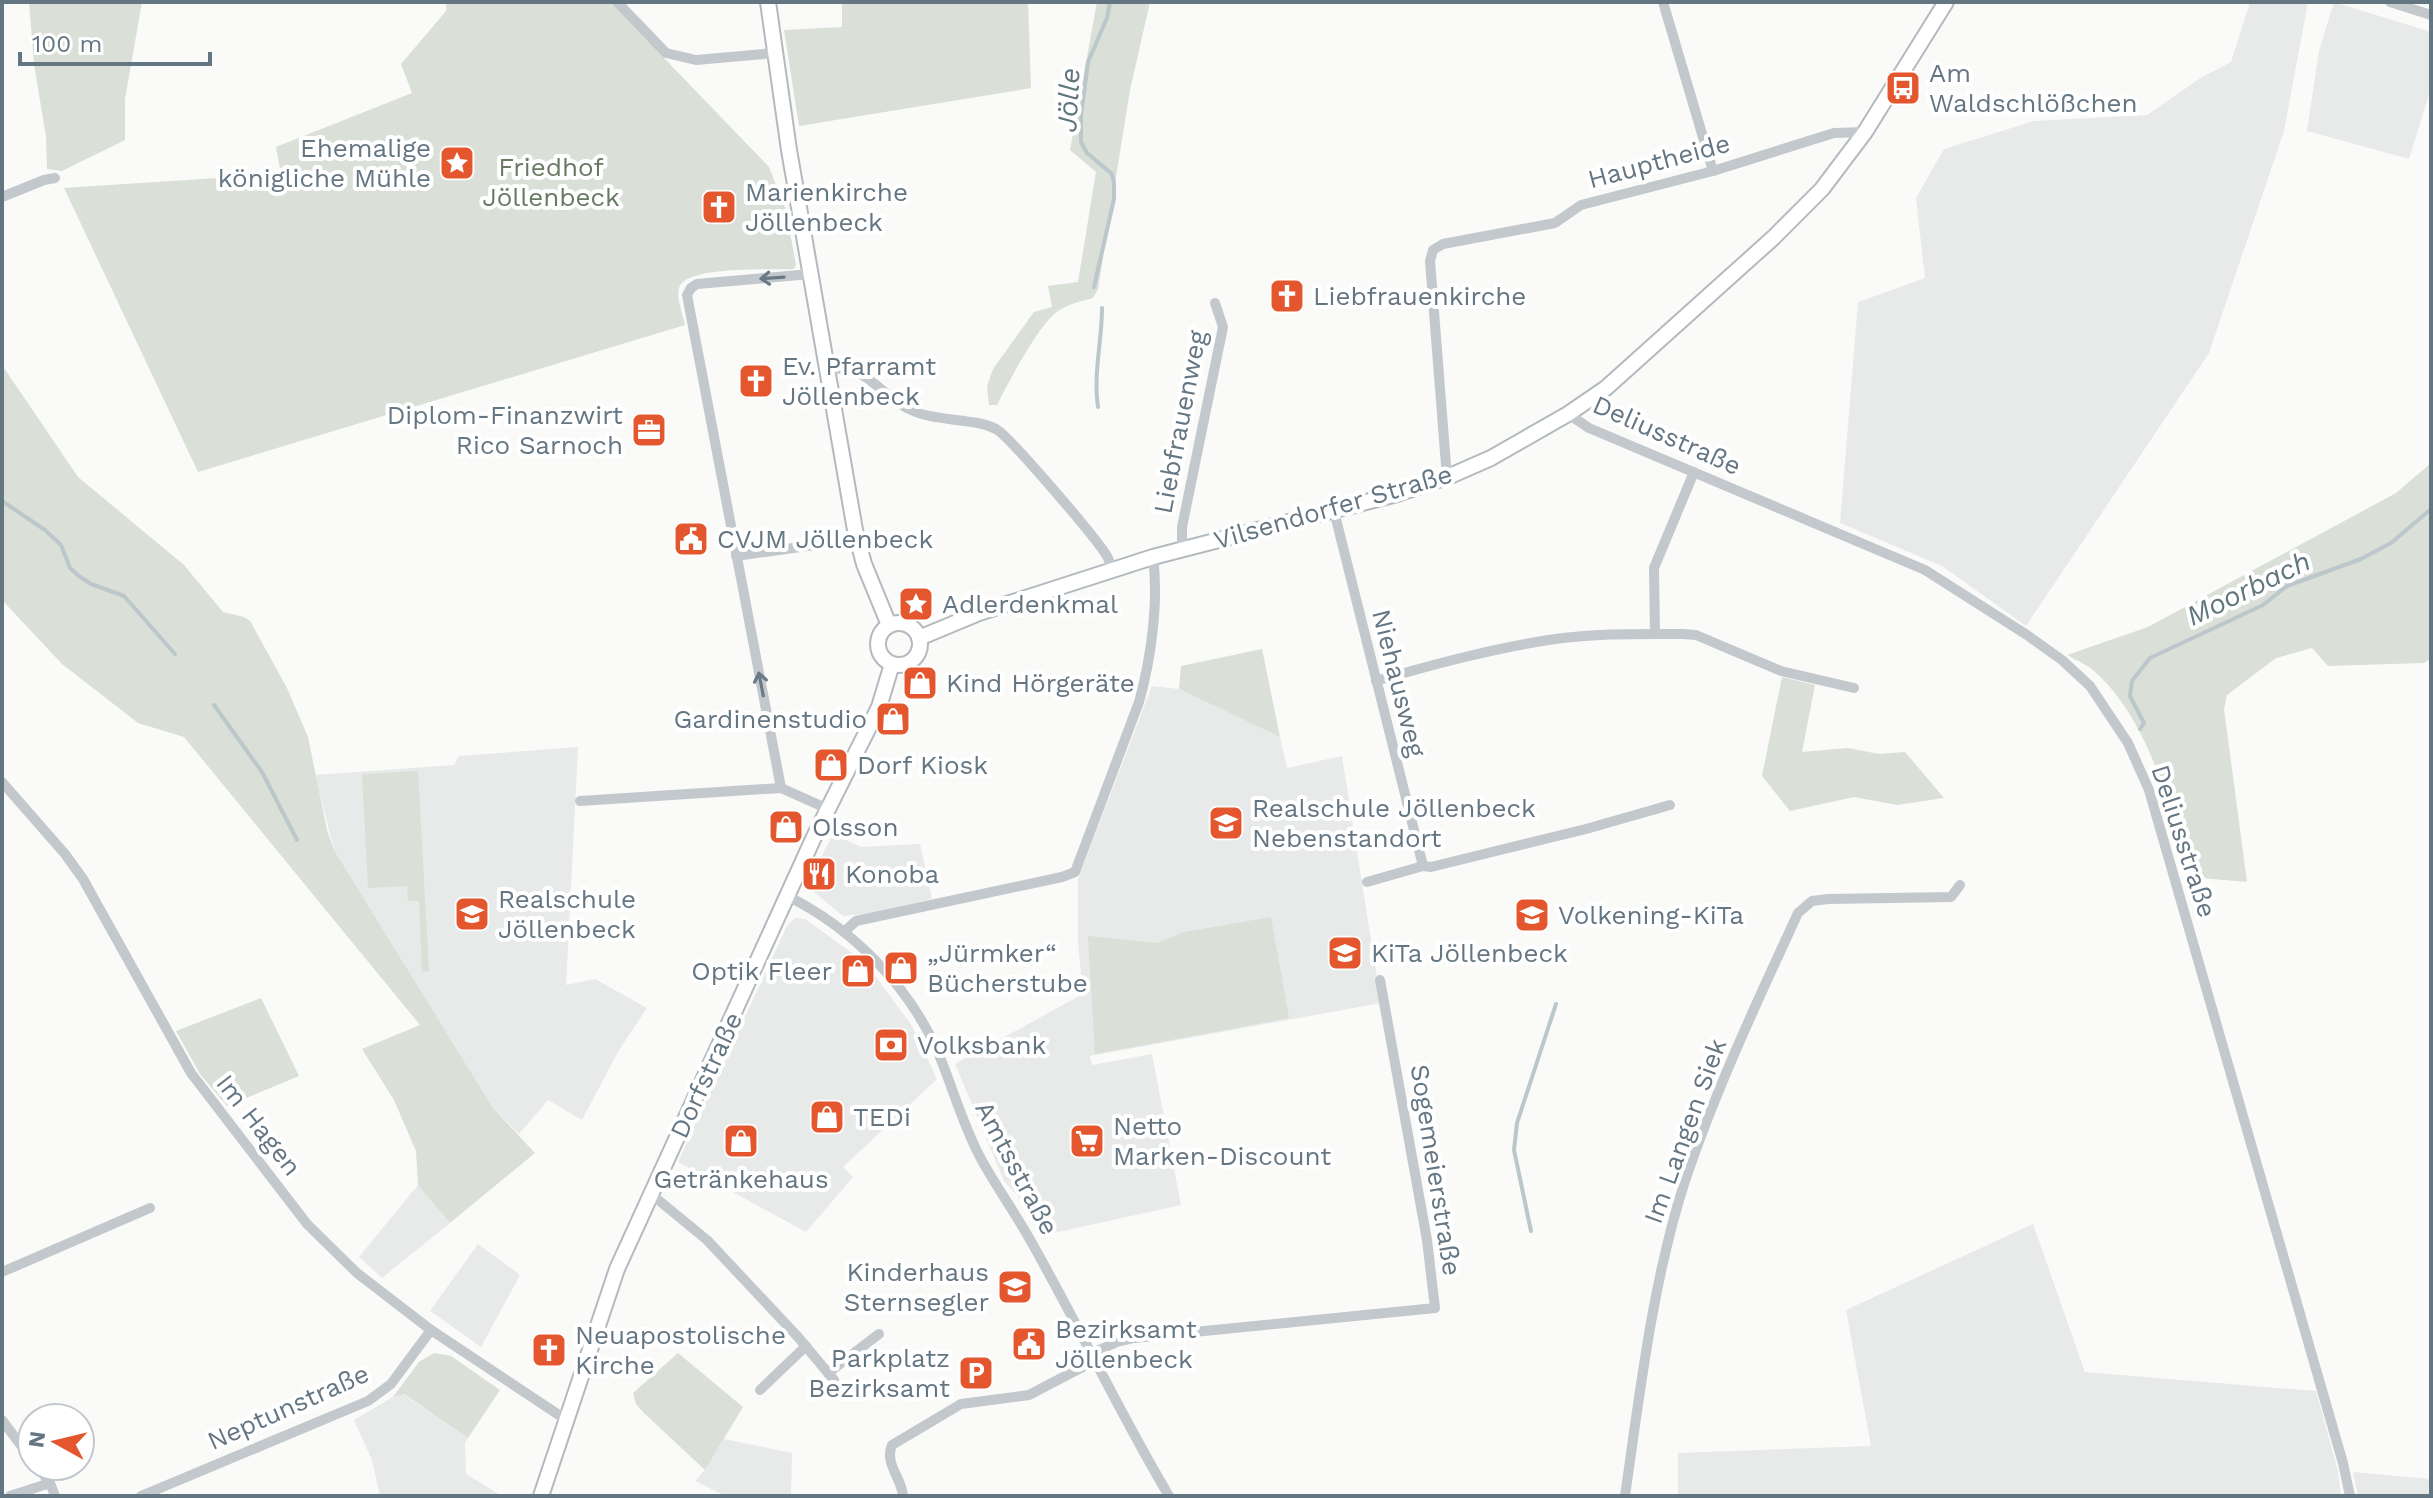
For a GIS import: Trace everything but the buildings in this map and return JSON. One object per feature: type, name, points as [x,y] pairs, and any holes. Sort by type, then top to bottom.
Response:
[{"type":"main road","points":[[768,2],[774,53],[857,539],[889,625]]},
{"type":"main road","name":"Vilsendorfer Straße","points":[[919,638],[979,613],[1153,557],[1334,511],[1450,476],[1491,458],[1568,414],[1606,388],[1773,238],[1822,189],[1865,132],[1946,2]]},
{"type":"main road","points":[[889,625],[907,625],[919,638],[919,648],[913,659],[901,665],[883,658],[878,646],[882,632],[889,625]]},
{"type":"main road","name":"Dorfstraße","points":[[541,1496],[617,1269],[787,896],[879,707],[892,664]]},
{"type":"street","points":[[617,2],[666,53],[696,60],[774,53]]},
{"type":"street","points":[[1663,2],[1713,171]]},
{"type":"street","points":[[2390,2],[2431,15]]},
{"type":"street","name":"Hauptheide","points":[[1450,476],[1446,465],[1430,261],[1433,250],[1443,244],[1555,223],[1581,205],[1713,171],[1834,133],[1865,132]]},
{"type":"street","points":[[2,197],[55,178]]},
{"type":"street","points":[[781,788],[687,295],[697,284],[811,274]]},
{"type":"street","name":"Liebfrauenweg","points":[[1182,550],[1182,527],[1223,327],[1215,303]]},
{"type":"street","points":[[828,369],[850,369],[863,374],[905,407],[925,416],[996,429],[1086,529],[1108,558],[1112,570]]},
{"type":"street","name":"Deliusstraße","points":[[1568,414],[1589,428],[1925,570],[2062,660],[2090,686],[2128,743],[2149,790],[2350,1496]]},
{"type":"street","points":[[1655,634],[1654,568],[1694,472]]},
{"type":"street","name":"Niehausweg","points":[[1334,511],[1423,866]]},
{"type":"street","points":[[736,556],[857,539]]},
{"type":"street","points":[[844,932],[856,921],[1075,872],[1147,673],[1156,576],[1153,557]]},
{"type":"street","points":[[1376,681],[1457,658],[1555,639],[1655,634],[1696,635],[1781,671],[1854,688]]},
{"type":"street","name":"Im Hagen","points":[[2,782],[83,879],[191,1073],[307,1224],[346,1264],[431,1330],[565,1419]]},
{"type":"street","points":[[580,801],[781,788],[828,809]]},
{"type":"street","points":[[1367,882],[1586,829],[1670,805]]},
{"type":"street","name":"Im Langen Siek","points":[[1625,1496],[1649,1335],[1684,1186],[1714,1100],[1798,913],[1812,901],[1828,899],[1951,897],[1960,885]]},
{"type":"street","name":"Amtsstraße","points":[[787,896],[821,914],[844,932],[887,974],[920,1018],[937,1051],[979,1156],[1033,1245],[1134,1439],[1169,1496]]},
{"type":"street","name":"Sogemeierstraße","points":[[1092,1358],[1117,1342],[1134,1338],[1435,1308],[1427,1240],[1380,980]]},
{"type":"street","points":[[651,1194],[707,1240],[831,1377],[879,1334]]},
{"type":"street","points":[[2,1272],[150,1208]]},
{"type":"street","name":"Neptunstraße","points":[[141,1496],[368,1401],[391,1384],[431,1330]]},
{"type":"street","points":[[760,1390],[806,1346]]},
{"type":"street","points":[[903,1496],[902,1483],[889,1458],[892,1445],[961,1404],[1029,1395],[1092,1358]]},
{"type":"street","points":[[2,1420],[16,1439]]},
{"type":"street","points":[[10,1496],[50,1483],[55,1496]]},
{"type":"shaded area","points":[[2250,2],[2308,2],[2284,131],[2209,353],[2026,626],[1942,566],[1840,523],[1858,302],[1925,278],[1916,198],[1944,149],[2034,121],[2147,115],[2202,77],[2231,62]]},
{"type":"shaded area","points":[[2334,2],[2431,32],[2431,88],[2409,159],[2307,131],[2319,51]]},
{"type":"shaded area","name":"Realschule Jöllenbeck Nebenstandort","points":[[1152,686],[1179,689],[1280,737],[1287,768],[1342,756],[1381,1003],[1090,1056],[1092,1065],[1152,1054],[1181,1205],[1040,1236],[1019,1198],[1004,1181],[955,1064],[1083,994],[1078,942],[1078,879]]},
{"type":"shaded area","name":"Realschule Jöllenbeck","points":[[578,747],[566,985],[595,979],[647,1008],[619,1050],[582,1120],[548,1100],[519,1134],[493,1108],[334,850],[315,775],[454,765],[459,756]]},
{"type":"shaded area","points":[[833,834],[861,847],[920,844],[932,899],[843,916],[813,891],[814,871]]},
{"type":"shaded area","points":[[795,918],[805,919],[866,963],[912,1026],[937,1079],[843,1167],[853,1177],[806,1232],[678,1162],[787,926]]},
{"type":"shaded area","points":[[418,1185],[450,1223],[382,1278],[359,1257]]},
{"type":"shaded area","points":[[2033,1224],[2085,1372],[2316,1391],[2338,1471],[2341,1496],[1678,1496],[1678,1453],[1871,1446],[1846,1310]]},
{"type":"shaded area","points":[[478,1244],[520,1275],[481,1347],[430,1311]]},
{"type":"shaded area","points":[[403,1394],[468,1438],[465,1443],[466,1474],[502,1496],[380,1496],[372,1460],[354,1420]]},
{"type":"shaded area","points":[[724,1439],[792,1453],[791,1496],[725,1496],[695,1481]]},
{"type":"shaded area","points":[[2353,1472],[2431,1479],[2431,1496],[2358,1496]]},
{"type":"green space","points":[[29,2],[142,2],[125,99],[125,140],[62,171],[47,169],[46,137],[34,64]]},
{"type":"green space","name":"Friedhof Jöllenbeck","points":[[446,2],[610,2],[769,167],[786,210],[796,265],[794,269],[730,270],[696,275],[685,281],[678,292],[685,325],[198,472],[64,188],[281,174],[276,147],[412,93],[401,64],[446,11]]},
{"type":"green space","points":[[842,2],[1028,2],[1031,88],[799,126],[784,30],[842,27]]},
{"type":"green space","points":[[1097,2],[1150,2],[1130,90],[1098,289],[1093,298],[1066,306],[1050,318],[1024,355],[997,405],[989,405],[987,386],[993,369],[1034,312],[1052,307],[1048,286],[1078,282],[1096,172],[1070,150]]},
{"type":"green space","points":[[2,365],[78,477],[184,565],[223,612],[250,621],[287,688],[308,737],[334,850],[493,1108],[535,1153],[450,1223],[418,1185],[416,1151],[394,1100],[362,1049],[420,1025],[184,737],[138,723],[62,664],[2,600]]},
{"type":"green space","points":[[2431,463],[2431,659],[2423,663],[2328,666],[2312,648],[2276,658],[2227,695],[2224,709],[2247,882],[2190,877],[2156,766],[2130,714],[2094,671],[2067,655],[2148,627],[2396,493]]},
{"type":"green space","points":[[1262,649],[1280,737],[1179,689],[1181,666]]},
{"type":"green space","points":[[1782,677],[1815,685],[1802,752],[1848,748],[1879,754],[1905,752],[1944,798],[1897,805],[1854,797],[1790,811],[1762,776]]},
{"type":"green space","points":[[418,771],[429,971],[422,972],[419,901],[408,901],[407,886],[368,888],[362,774]]},
{"type":"green space","points":[[1271,917],[1289,1018],[1095,1054],[1088,936],[1158,943],[1184,932]]},
{"type":"green space","points":[[261,998],[299,1076],[227,1106],[200,1074],[176,1031]]},
{"type":"green space","points":[[434,1353],[451,1356],[500,1390],[468,1438],[404,1394],[393,1397],[419,1362]]},
{"type":"green space","points":[[678,1353],[743,1407],[705,1470],[644,1413],[636,1404],[633,1393]]},
{"type":"waterway","name":"Jölle","points":[[1094,287],[1114,199],[1114,183],[1112,174],[1087,153],[1081,142],[1081,115],[1088,62],[1107,18],[1110,2]]},
{"type":"waterway","name":"Jölle","points":[[1098,407],[1102,308]]},
{"type":"waterway","points":[[2,501],[45,530],[61,545],[70,568],[79,576],[91,584],[124,596],[175,654]]},
{"type":"waterway","name":"Moorbach","points":[[2140,729],[2144,723],[2130,696],[2132,681],[2150,658],[2263,605],[2287,586],[2361,559],[2391,543],[2431,509]]},
{"type":"waterway","points":[[214,705],[262,772],[297,840]]},
{"type":"waterway","name":"Moorbach","points":[[1531,1231],[1514,1150],[1517,1123],[1556,1004]]},
{"type":"place","name":"Am Waldschlößchen","points":[[1903,88]]},
{"type":"place","name":"Ehemalige königliche Mühle","points":[[457,163]]},
{"type":"place","name":"Marienkirche Jöllenbeck","points":[[719,207]]},
{"type":"place","name":"Liebfrauenkirche","points":[[1287,296]]},
{"type":"place","name":"Ev. Pfarramt Jöllenbeck","points":[[756,381]]},
{"type":"place","name":"Diplom-Finanzwirt Rico Sarnoch","points":[[649,430]]},
{"type":"place","name":"CVJM Jöllenbeck","points":[[691,539]]},
{"type":"place","name":"Adlerdenkmal","points":[[916,604]]},
{"type":"place","name":"Kind Hörgeräte","points":[[920,683]]},
{"type":"place","name":"Gardinenstudio","points":[[893,719]]},
{"type":"place","name":"Dorf Kiosk","points":[[831,765]]},
{"type":"place","name":"Realschule Jöllenbeck Nebenstandort","points":[[1226,823]]},
{"type":"place","name":"Olsson","points":[[786,827]]},
{"type":"place","name":"Konoba","points":[[819,874]]},
{"type":"place","name":"Realschule Jöllenbeck","points":[[472,914]]},
{"type":"place","name":"Volkening-KiTa","points":[[1532,915]]},
{"type":"place","name":"KiTa Jöllenbeck","points":[[1345,953]]},
{"type":"place","name":"„Jürmker“ Bücherstube","points":[[901,968]]},
{"type":"place","name":"Optik Fleer","points":[[858,971]]},
{"type":"place","name":"Volksbank","points":[[891,1045]]},
{"type":"place","name":"TEDi","points":[[827,1117]]},
{"type":"place","name":"Getränkehaus","points":[[741,1141]]},
{"type":"place","name":"Netto Marken-Discount","points":[[1087,1141]]},
{"type":"place","name":"Kinderhaus Sternsegler","points":[[1015,1287]]},
{"type":"place","name":"Bezirksamt Jöllenbeck","points":[[1029,1344]]},
{"type":"place","name":"Neuapostolische Kirche","points":[[549,1350]]},
{"type":"place","name":"Parkplatz Bezirksamt","points":[[976,1373]]}]
